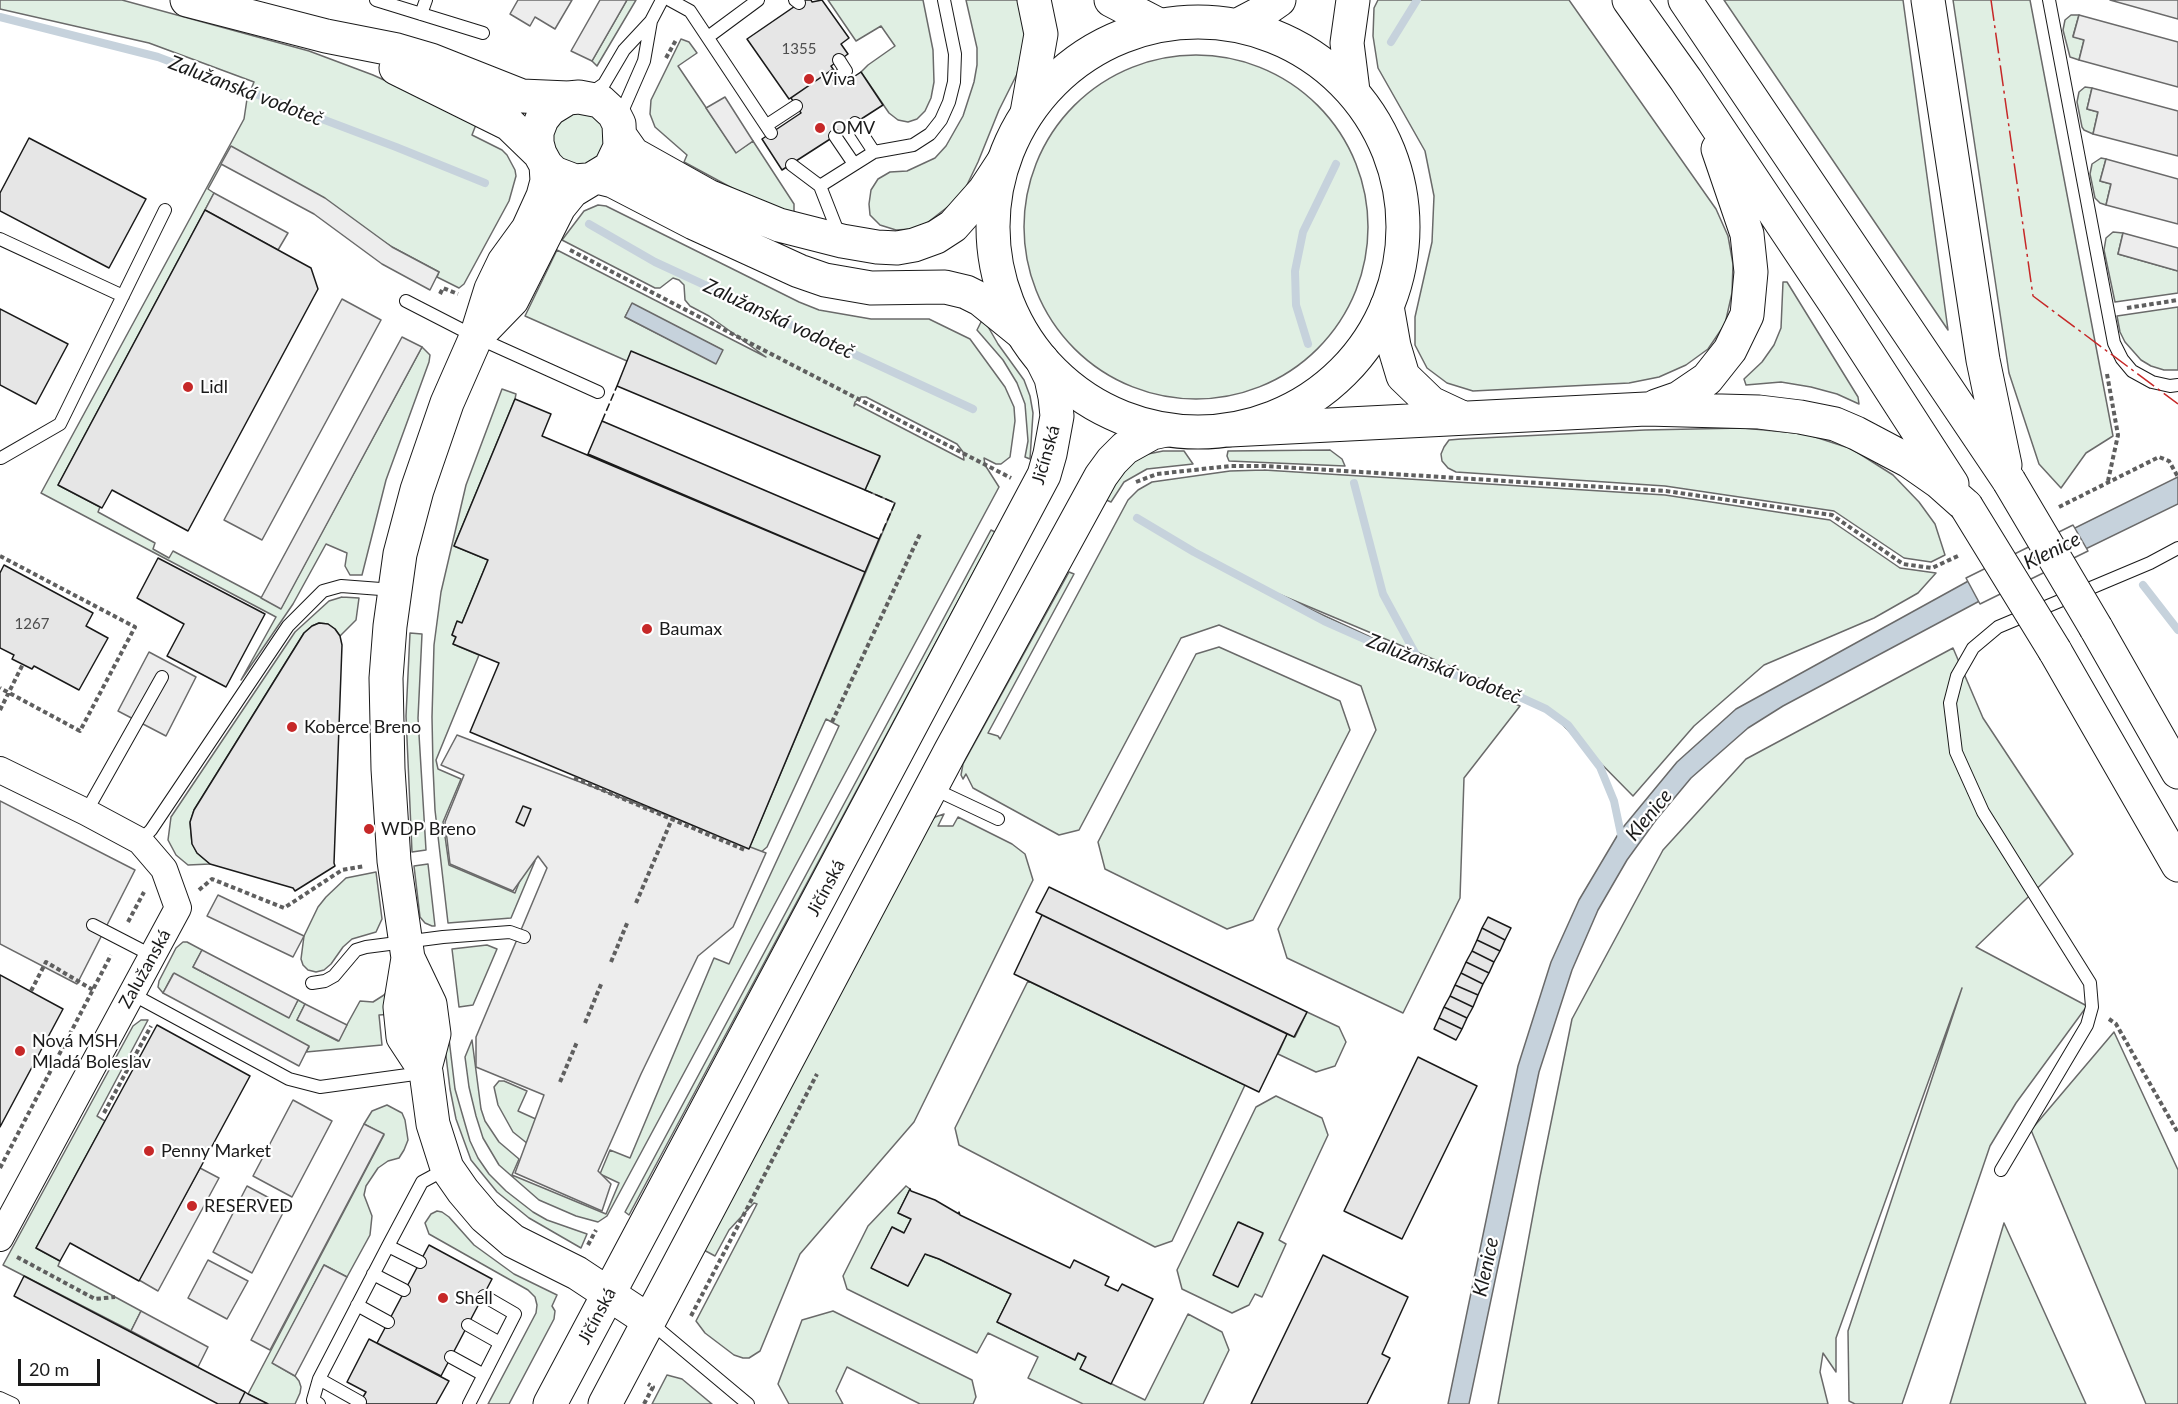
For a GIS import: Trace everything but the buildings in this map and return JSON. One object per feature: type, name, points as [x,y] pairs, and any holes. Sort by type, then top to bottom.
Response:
[{"type":"main road","points":[[187,0],[326,36],[397,50],[431,60],[522,96],[600,101],[614,114],[620,131],[633,154],[708,196],[779,225],[842,241],[897,248],[936,237],[953,226],[984,191],[1004,162]]},
{"type":"main road","points":[[1027,113],[1041,34],[1034,0]]},
{"type":"main road","points":[[1111,0],[1160,25]]},
{"type":"main road","points":[[1238,25],[1279,0]]},
{"type":"main road","name":"Jičínská","points":[[1353,0],[1347,43],[1353,91]]},
{"type":"main road","points":[[1629,0],[1686,80],[1831,296],[1966,506],[2055,651],[2178,865]]},
{"type":"main road","points":[[1685,0],[2008,481],[2096,628],[2178,772]]},
{"type":"main road","points":[[1928,0],[1983,360],[2008,481]]},
{"type":"main road","name":"Jičínská","points":[[1198,21],[1238,25],[1264,32],[1304,51],[1333,72],[1353,91],[1370,114],[1384,139],[1401,194],[1402,251],[1397,279],[1387,306],[1371,337],[1357,356],[1325,388],[1296,407],[1264,422],[1230,430],[1207,432],[1166,430],[1120,417],[1098,406],[1059,378],[1022,333],[1007,302],[996,256],[993,232],[995,197],[1004,162],[1027,113],[1050,85],[1084,56],[1116,39],[1160,25],[1198,21]]},
{"type":"main road","points":[[326,36],[510,124],[554,173],[564,178],[613,181],[694,223],[799,271],[825,280],[871,288],[945,287],[966,292],[981,299],[1022,333]]},
{"type":"main road","points":[[1646,409],[1679,398],[1707,379],[1730,350],[1748,315],[1751,272],[1747,234],[1723,160],[1686,80]]},
{"type":"main road","points":[[574,98],[555,105],[542,119],[537,132],[547,181],[543,196],[528,229],[504,262],[495,280],[476,337],[447,403],[417,490],[400,554],[394,590],[386,678],[388,769],[394,861],[407,950],[430,1004],[434,1034],[425,1070],[433,1124],[447,1168],[485,1217],[513,1241],[577,1274],[648,1320]]},
{"type":"main road","points":[[476,337],[512,300],[559,207],[572,191],[610,168],[620,147],[620,131]]},
{"type":"main road","points":[[1387,306],[1394,346],[1403,376],[1431,403],[1465,418]]},
{"type":"main road","name":"Jičínská","points":[[550,1404],[1044,475],[1057,416],[1051,378],[1042,360]]},
{"type":"main road","points":[[1230,430],[1646,409],[1759,412],[1835,424],[1909,461],[1939,482],[1966,506]]},
{"type":"main road","name":"Jičínská","points":[[605,1404],[931,788],[1101,476],[1125,448],[1152,433],[1166,430]]},
{"type":"street","name":"Zalužanská","points":[[0,770],[140,841],[164,869],[178,908],[5,1246]]},
{"type":"lane","points":[[376,0],[483,33]]},
{"type":"lane","points":[[421,14],[426,0]]},
{"type":"lane","points":[[574,98],[594,92],[604,84],[624,50],[651,21],[662,0]]},
{"type":"lane","points":[[670,0],[690,11],[769,129],[796,106]]},
{"type":"lane","points":[[708,37],[758,0]]},
{"type":"lane","points":[[820,186],[874,152],[914,145],[930,134],[941,120],[954,82],[954,54],[944,0]]},
{"type":"lane","points":[[2049,0],[2114,343],[2122,359],[2132,371],[2152,382],[2170,386],[2178,385]]},
{"type":"lane","points":[[620,131],[620,112],[644,61],[651,21]]},
{"type":"lane","points":[[838,77],[846,71],[839,60]]},
{"type":"lane","points":[[855,123],[874,152]]},
{"type":"lane","points":[[835,136],[854,164]]},
{"type":"lane","points":[[792,165],[820,186],[842,241]]},
{"type":"lane","points":[[0,458],[60,424],[165,210]]},
{"type":"lane","points":[[0,239],[123,296]]},
{"type":"lane","points":[[406,301],[476,337],[598,392]]},
{"type":"lane","points":[[2001,1170],[2087,1025],[2092,1007],[2090,983],[1983,812],[1956,752],[1950,704],[1957,676],[1973,648],[1998,627],[2150,563],[2178,548]]},
{"type":"lane","points":[[140,841],[151,830],[288,626],[323,591],[340,586],[394,590]]},
{"type":"lane","points":[[86,812],[162,677]]},
{"type":"lane","points":[[931,788],[998,819]]},
{"type":"lane","points":[[93,925],[153,956]]},
{"type":"lane","points":[[312,983],[325,981],[334,976],[356,950],[366,946],[407,950],[510,932],[524,937]]},
{"type":"lane","points":[[132,994],[288,1079],[320,1087],[425,1070]]},
{"type":"lane","points":[[319,1404],[313,1400],[319,1379],[422,1182],[447,1168]]},
{"type":"lane","points":[[388,1246],[420,1262]]},
{"type":"lane","points":[[373,1274],[405,1290]]},
{"type":"lane","points":[[469,1404],[515,1314],[484,1296]]},
{"type":"lane","points":[[357,1305],[388,1322]]},
{"type":"lane","points":[[648,1320],[748,1404]]},
{"type":"lane","points":[[468,1325],[500,1343]]},
{"type":"lane","points":[[451,1357],[484,1375]]},
{"type":"lane","points":[[319,1379],[360,1402]]},
{"type":"lane","points":[[0,1398],[14,1404]]},
{"type":"path","points":[[665,60],[676,39]]},
{"type":"path","points":[[559,245],[1011,478]]},
{"type":"path","points":[[440,294],[443,288],[459,295],[465,293]]},
{"type":"path","points":[[2062,505],[2159,457],[2169,461],[2178,477]]},
{"type":"path","points":[[1129,487],[1157,474],[1230,466],[1265,466],[1666,491],[1832,515],[1903,564],[1932,568],[1954,558]]},
{"type":"path","points":[[832,722],[921,532]]},
{"type":"path","points":[[0,556],[135,627],[80,730],[0,688]]},
{"type":"path","points":[[0,710],[23,664]]},
{"type":"path","points":[[574,778],[745,850]]},
{"type":"path","points":[[636,903],[672,819]]},
{"type":"path","points":[[212,879],[284,908],[342,870],[375,864]]},
{"type":"path","points":[[0,1168],[147,886]]},
{"type":"path","points":[[611,962],[628,921]]},
{"type":"path","points":[[31,991],[46,962],[93,990]]},
{"type":"path","points":[[585,1023],[602,982]]},
{"type":"path","points":[[2092,1007],[2116,1024],[2178,1133]]},
{"type":"path","points":[[104,1113],[159,1010]]},
{"type":"path","points":[[560,1083],[577,1042]]},
{"type":"path","points":[[587,1249],[596,1230]]},
{"type":"path","points":[[5,1246],[95,1299],[115,1298]]},
{"type":"path","points":[[644,1404],[653,1387]]},
{"type":"green space","points":[[0,0],[122,0],[309,51],[373,75],[477,122],[472,135],[502,150],[515,170],[516,176],[509,201],[464,284],[459,288],[437,277],[439,272],[392,247],[231,147],[208,189],[214,193],[58,485],[100,507],[98,512],[155,543],[153,549],[169,558],[173,551],[281,608],[422,347],[430,355],[386,480],[362,575],[350,575],[345,566],[347,553],[326,544],[293,604],[241,680],[276,617],[41,493],[244,119],[247,99],[254,82],[149,43],[0,9]]},
{"type":"green space","points":[[627,0],[636,0],[597,66],[592,61]]},
{"type":"green space","points":[[828,0],[923,0],[933,50],[934,82],[931,98],[925,111],[917,119],[908,122],[898,120],[889,113],[861,72],[895,46],[881,26],[856,41]]},
{"type":"green space","points":[[966,0],[1017,0],[1024,13],[1027,31],[1017,74],[966,187],[950,205],[927,223],[912,229],[896,230],[880,225],[870,215],[869,204],[871,190],[878,179],[890,172],[907,171],[935,158],[946,146],[963,116],[977,65],[977,48]]},
{"type":"green space","points":[[1378,0],[1569,0],[1716,209],[1728,236],[1733,264],[1732,293],[1725,324],[1708,349],[1686,365],[1659,377],[1629,383],[1473,391],[1447,383],[1427,368],[1415,345],[1415,317],[1432,242],[1434,196],[1425,151],[1378,68],[1373,36],[1374,8]]},
{"type":"green space","points":[[1724,0],[1903,0],[1948,330]]},
{"type":"green space","points":[[1953,0],[2030,0],[2113,436],[2086,453],[2061,488],[2039,464],[2009,373]]},
{"type":"green space","points":[[2071,15],[2079,15],[2073,36],[2084,40],[2079,60],[2070,57],[2063,30],[2065,20]]},
{"type":"green space","points":[[681,39],[689,42],[697,53],[678,66],[736,152],[753,141],[794,204],[794,211],[789,215],[782,215],[684,162],[687,155],[655,127],[650,114],[651,100]]},
{"type":"green space","points":[[1196,55],[1230,58],[1262,68],[1292,84],[1318,105],[1339,131],[1355,161],[1365,193],[1368,227],[1365,261],[1355,293],[1339,323],[1318,349],[1292,370],[1262,386],[1230,396],[1196,399],[1162,396],[1130,386],[1100,370],[1074,349],[1053,323],[1037,293],[1027,261],[1024,227],[1027,193],[1037,161],[1053,131],[1074,105],[1100,84],[1130,68],[1162,58]]},
{"type":"green space","points":[[2085,87],[2092,88],[2087,109],[2098,112],[2093,134],[2082,127],[2077,102],[2079,92]]},
{"type":"green space","points":[[586,111],[602,123],[606,141],[598,158],[581,167],[556,157],[551,131],[561,116]]},
{"type":"green space","points":[[2101,158],[2106,159],[2100,181],[2111,184],[2106,205],[2095,198],[2090,174],[2092,164]]},
{"type":"green space","points":[[598,205],[606,206],[819,310],[871,319],[929,319],[970,339],[1005,387],[1014,407],[1015,421],[1010,457],[1001,464],[984,458],[985,465],[999,487],[607,1216],[598,1222],[576,1216],[539,1200],[499,1165],[483,1138],[469,1087],[465,1057],[472,1040],[481,1109],[485,1121],[499,1142],[519,1159],[512,1175],[606,1214],[619,1183],[600,1174],[610,1150],[630,1158],[714,958],[729,964],[839,726],[826,719],[767,847],[760,853],[747,853],[895,503],[865,490],[880,457],[627,361],[525,316],[557,250],[766,357],[709,316],[690,306],[685,300],[684,285],[679,280],[673,278],[660,288],[655,288],[562,240],[584,211]],"holes":[[[632,304],[722,350],[716,363],[625,317]],[[861,397],[866,397],[957,444],[963,452],[964,460],[856,404],[854,406]]]},
{"type":"green space","points":[[2113,232],[2123,233],[2118,254],[2178,271],[2178,293],[2115,302],[2104,250],[2106,238]]},
{"type":"green space","points":[[1783,282],[1787,282],[1858,397],[1859,404],[1837,394],[1811,387],[1781,382],[1746,385],[1744,379],[1762,362],[1774,345],[1781,328]]},
{"type":"green space","points":[[2178,307],[2178,370],[2164,370],[2151,366],[2141,360],[2125,342],[2120,332],[2117,316]]},
{"type":"green space","points":[[983,318],[998,344],[1024,380],[1030,396],[1033,413],[1030,459],[1025,457],[1028,441],[1025,404],[1017,383],[1003,360],[977,330]]},
{"type":"green space","points":[[502,389],[516,394],[515,399],[454,546],[488,560],[462,623],[457,622],[452,635],[456,637],[453,644],[479,655],[436,760],[438,769],[461,779],[443,822],[449,865],[515,893],[522,875],[535,861],[511,918],[448,923],[435,810],[432,717],[434,645],[441,592],[466,485]]},
{"type":"green space","points":[[1743,428],[1806,434],[1852,449],[1893,475],[1919,502],[1935,524],[1945,555],[1931,562],[1904,558],[1834,511],[1665,486],[1456,472],[1442,461],[1441,454],[1449,440],[1645,430]]},
{"type":"green space","points":[[1330,450],[1342,459],[1345,466],[1229,461],[1227,456],[1228,451]]},
{"type":"green space","points":[[1184,451],[1193,464],[1147,469],[1124,482],[1111,502],[1104,499],[1131,462],[1148,454]]},
{"type":"green space","points":[[1264,470],[1665,495],[1830,520],[1900,568],[1936,573],[1918,593],[1874,618],[1764,665],[1694,726],[1633,796],[1557,719],[1528,699],[1262,587],[1520,706],[1464,778],[1460,898],[1403,1013],[1287,958],[1278,929],[1376,730],[1361,686],[1219,625],[1181,638],[1079,830],[1059,835],[973,788],[966,774],[963,779],[961,775],[963,764],[1069,572],[1074,574],[988,733],[1000,739],[1128,500],[1138,490],[1152,482],[1230,471]]},
{"type":"green space","points":[[991,530],[995,532],[629,1215],[625,1212]]},
{"type":"green space","points":[[342,597],[359,598],[356,620],[340,636],[328,624],[319,623],[304,633],[194,810],[190,823],[192,843],[197,853],[210,864],[188,865],[176,855],[168,840],[171,817],[295,632],[329,601]]},
{"type":"green space","points":[[410,633],[422,634],[418,718],[426,850],[412,852],[406,716]]},
{"type":"green space","points":[[1219,647],[1340,701],[1350,730],[1253,920],[1227,929],[1105,869],[1098,842],[1196,654]]},
{"type":"green space","points":[[1953,648],[1983,718],[2073,854],[1976,947],[2087,1006],[2016,1103],[1990,1146],[1902,1404],[1855,1404],[1849,1401],[1848,1331],[1962,988],[1836,1338],[1836,1372],[1823,1353],[1820,1372],[1828,1404],[1498,1404],[1572,1019],[1663,850],[1746,759]]},
{"type":"green space","points":[[944,814],[938,826],[953,826],[958,817],[1012,844],[1025,854],[1033,880],[914,1122],[800,1254],[760,1351],[749,1358],[734,1355],[705,1333],[696,1321],[757,1204],[754,1203],[729,1230],[715,1256],[702,1249],[931,821]]},
{"type":"green space","points":[[428,864],[435,926],[425,923],[420,917],[414,866]]},
{"type":"green space","points":[[376,872],[382,919],[376,932],[352,939],[324,970],[316,972],[308,970],[301,959],[304,936],[318,907],[346,878]]},
{"type":"green space","points":[[183,942],[202,950],[193,967],[289,1017],[298,1000],[305,1004],[297,1020],[338,1041],[360,1001],[373,1002],[388,990],[393,1014],[379,1015],[382,1045],[306,1052],[309,1047],[173,974],[163,993],[158,987],[159,981],[176,948]]},
{"type":"green space","points":[[487,945],[497,949],[473,1005],[459,1007],[452,949]]},
{"type":"green space","points":[[1028,981],[1245,1085],[1172,1241],[1155,1247],[959,1145],[955,1128]]},
{"type":"green space","points":[[1307,1012],[1339,1027],[1346,1042],[1335,1066],[1316,1072],[1278,1054],[1287,1034],[1295,1037]]},
{"type":"green space","points":[[141,1020],[148,1020],[97,1116],[105,1121],[36,1248],[60,1261],[58,1266],[141,1311],[131,1331],[3,1265],[133,1026]]},
{"type":"green space","points":[[447,1022],[455,1089],[470,1141],[478,1158],[489,1174],[506,1191],[533,1212],[547,1220],[587,1234],[581,1248],[529,1218],[497,1192],[471,1160],[456,1119],[450,1089],[442,1023]]},
{"type":"green space","points":[[2114,1032],[2178,1170],[2178,1404],[2146,1404],[2031,1130]]},
{"type":"green space","points":[[499,1081],[527,1091],[518,1111],[538,1120],[528,1144],[513,1132],[498,1105],[494,1087]]},
{"type":"green space","points":[[1276,1096],[1322,1118],[1328,1135],[1279,1240],[1286,1244],[1262,1297],[1255,1294],[1249,1305],[1232,1313],[1182,1289],[1177,1270],[1256,1107]],"holes":[[[1239,1222],[1263,1234],[1238,1286]]]},
{"type":"green space","points":[[387,1105],[402,1113],[408,1140],[399,1158],[388,1161],[378,1168],[366,1186],[364,1195],[372,1216],[370,1235],[347,1277],[324,1265],[273,1363],[295,1376],[299,1381],[300,1393],[295,1404],[268,1404],[248,1394],[384,1135],[364,1124],[372,1111]]},
{"type":"green space","points":[[906,1186],[910,1189],[898,1213],[911,1219],[904,1233],[892,1227],[872,1268],[908,1286],[925,1254],[939,1259],[1011,1294],[997,1322],[1075,1360],[1078,1353],[1086,1357],[1081,1369],[1145,1400],[1188,1314],[1222,1332],[1229,1350],[1203,1404],[1083,1404],[1028,1378],[1038,1357],[988,1333],[977,1353],[847,1289],[843,1276],[868,1226]]},
{"type":"green space","points":[[437,1211],[449,1217],[474,1245],[514,1274],[557,1295],[552,1306],[555,1311],[554,1319],[509,1404],[488,1404],[536,1313],[535,1297],[528,1290],[429,1234],[425,1223],[431,1214]]},
{"type":"green space","points":[[2004,1223],[2086,1404],[1950,1404]]},
{"type":"green space","points":[[833,1311],[972,1380],[976,1397],[973,1404],[920,1404],[847,1367],[836,1391],[843,1404],[789,1404],[778,1384],[802,1320]]},
{"type":"green space","points":[[667,1375],[682,1379],[712,1404],[652,1404]]},
{"type":"shaded area","points":[[518,0],[572,0],[555,29],[535,17],[530,26],[510,14]]},
{"type":"shaded area","points":[[600,0],[627,0],[592,61],[571,51]]},
{"type":"shaded area","points":[[2110,0],[2178,0],[2178,19]]},
{"type":"shaded area","points":[[2079,15],[2178,42],[2178,87],[2079,60],[2084,40],[2073,37]]},
{"type":"shaded area","points":[[2092,88],[2178,111],[2178,156],[2093,134],[2098,112],[2087,109]]},
{"type":"shaded area","points":[[725,97],[753,141],[736,153],[706,108]]},
{"type":"shaded area","points":[[231,146],[325,198],[392,247],[439,272],[430,290],[382,264],[314,214],[221,164]]},
{"type":"shaded area","points":[[2106,159],[2178,179],[2178,224],[2106,205],[2111,184],[2100,181]]},
{"type":"shaded area","points":[[214,193],[288,233],[278,250],[205,210]]},
{"type":"shaded area","points":[[2123,233],[2178,248],[2178,271],[2118,254]]},
{"type":"shaded area","points":[[342,299],[381,320],[262,540],[224,520]]},
{"type":"shaded area","points":[[402,337],[422,347],[281,609],[261,598]]},
{"type":"shaded area","points":[[149,652],[196,677],[166,736],[118,711]]},
{"type":"shaded area","points":[[457,735],[766,853],[733,927],[698,956],[641,1074],[598,1171],[611,1184],[602,1211],[515,1173],[544,1095],[476,1067],[476,1037],[547,868],[538,856],[513,891],[450,864],[445,822],[464,775],[441,765]]},
{"type":"shaded area","points":[[0,801],[135,870],[77,984],[0,944]]},
{"type":"shaded area","points":[[218,895],[304,936],[293,957],[207,916]]},
{"type":"shaded area","points":[[202,950],[298,1000],[289,1018],[193,967]]},
{"type":"shaded area","points":[[174,973],[309,1046],[299,1066],[163,993]]},
{"type":"shaded area","points":[[305,1004],[347,1025],[339,1041],[297,1020]]},
{"type":"shaded area","points":[[293,1100],[332,1121],[292,1197],[253,1176]]},
{"type":"shaded area","points":[[364,1124],[384,1134],[270,1350],[251,1340]]},
{"type":"shaded area","points":[[200,1168],[219,1178],[158,1291],[139,1280]]},
{"type":"shaded area","points":[[247,1186],[286,1207],[252,1273],[213,1252]]},
{"type":"shaded area","points":[[208,1260],[248,1281],[227,1319],[188,1298]]},
{"type":"shaded area","points":[[324,1265],[347,1277],[295,1376],[272,1363]]},
{"type":"shaded area","points":[[141,1311],[208,1347],[198,1367],[131,1331]]},
{"type":"water","points":[[632,303],[723,350],[716,364],[625,317]]},
{"type":"water","name":"Klenice","points":[[2178,477],[2178,504],[1987,597],[1783,706],[1748,728],[1691,778],[1656,820],[1627,860],[1598,910],[1572,970],[1539,1072],[1469,1404],[1448,1404],[1518,1066],[1551,962],[1579,900],[1620,831],[1677,762],[1736,709],[1972,579]]},
{"type":"pier","points":[[2073,525],[2088,551],[1980,604],[1966,578]]},
{"type":"waterway","points":[[1391,42],[1417,0]]},
{"type":"waterway","name":"Zalužanská vodoteč","points":[[0,17],[158,57],[485,183]]},
{"type":"waterway","points":[[1308,344],[1296,305],[1295,271],[1303,232],[1336,164]]},
{"type":"waterway","name":"Zalužanská vodoteč","points":[[589,224],[655,262],[973,409]]},
{"type":"waterway","points":[[1354,483],[1383,594],[1421,664]]},
{"type":"waterway","name":"Zalužanská vodoteč","points":[[1137,518],[1194,552],[1324,621],[1421,664],[1511,693],[1546,709],[1568,725],[1600,767],[1614,801],[1622,839]]},
{"type":"waterway","points":[[2143,585],[2178,630]]},
{"type":"fence","points":[[602,421],[617,386]]},
{"type":"fence","points":[[865,490],[895,503],[879,539]]},
{"type":"power","points":[[1991,0],[2033,296],[2178,404]]},
{"type":"place","name":"Viva","points":[[809,79]]},
{"type":"place","name":"OMV","points":[[820,128]]},
{"type":"place","name":"Lidl","points":[[188,387]]},
{"type":"place","name":"Baumax","points":[[647,629]]},
{"type":"place","name":"Koberce Breno","points":[[292,727]]},
{"type":"place","name":"WDP Breno","points":[[369,829]]},
{"type":"place","name":"Nová MSH Mladá Boleslav","points":[[20,1051]]},
{"type":"place","name":"Penny Market","points":[[149,1151]]},
{"type":"place","name":"RESERVED","points":[[192,1206]]},
{"type":"place","name":"Shell","points":[[443,1298]]}]
